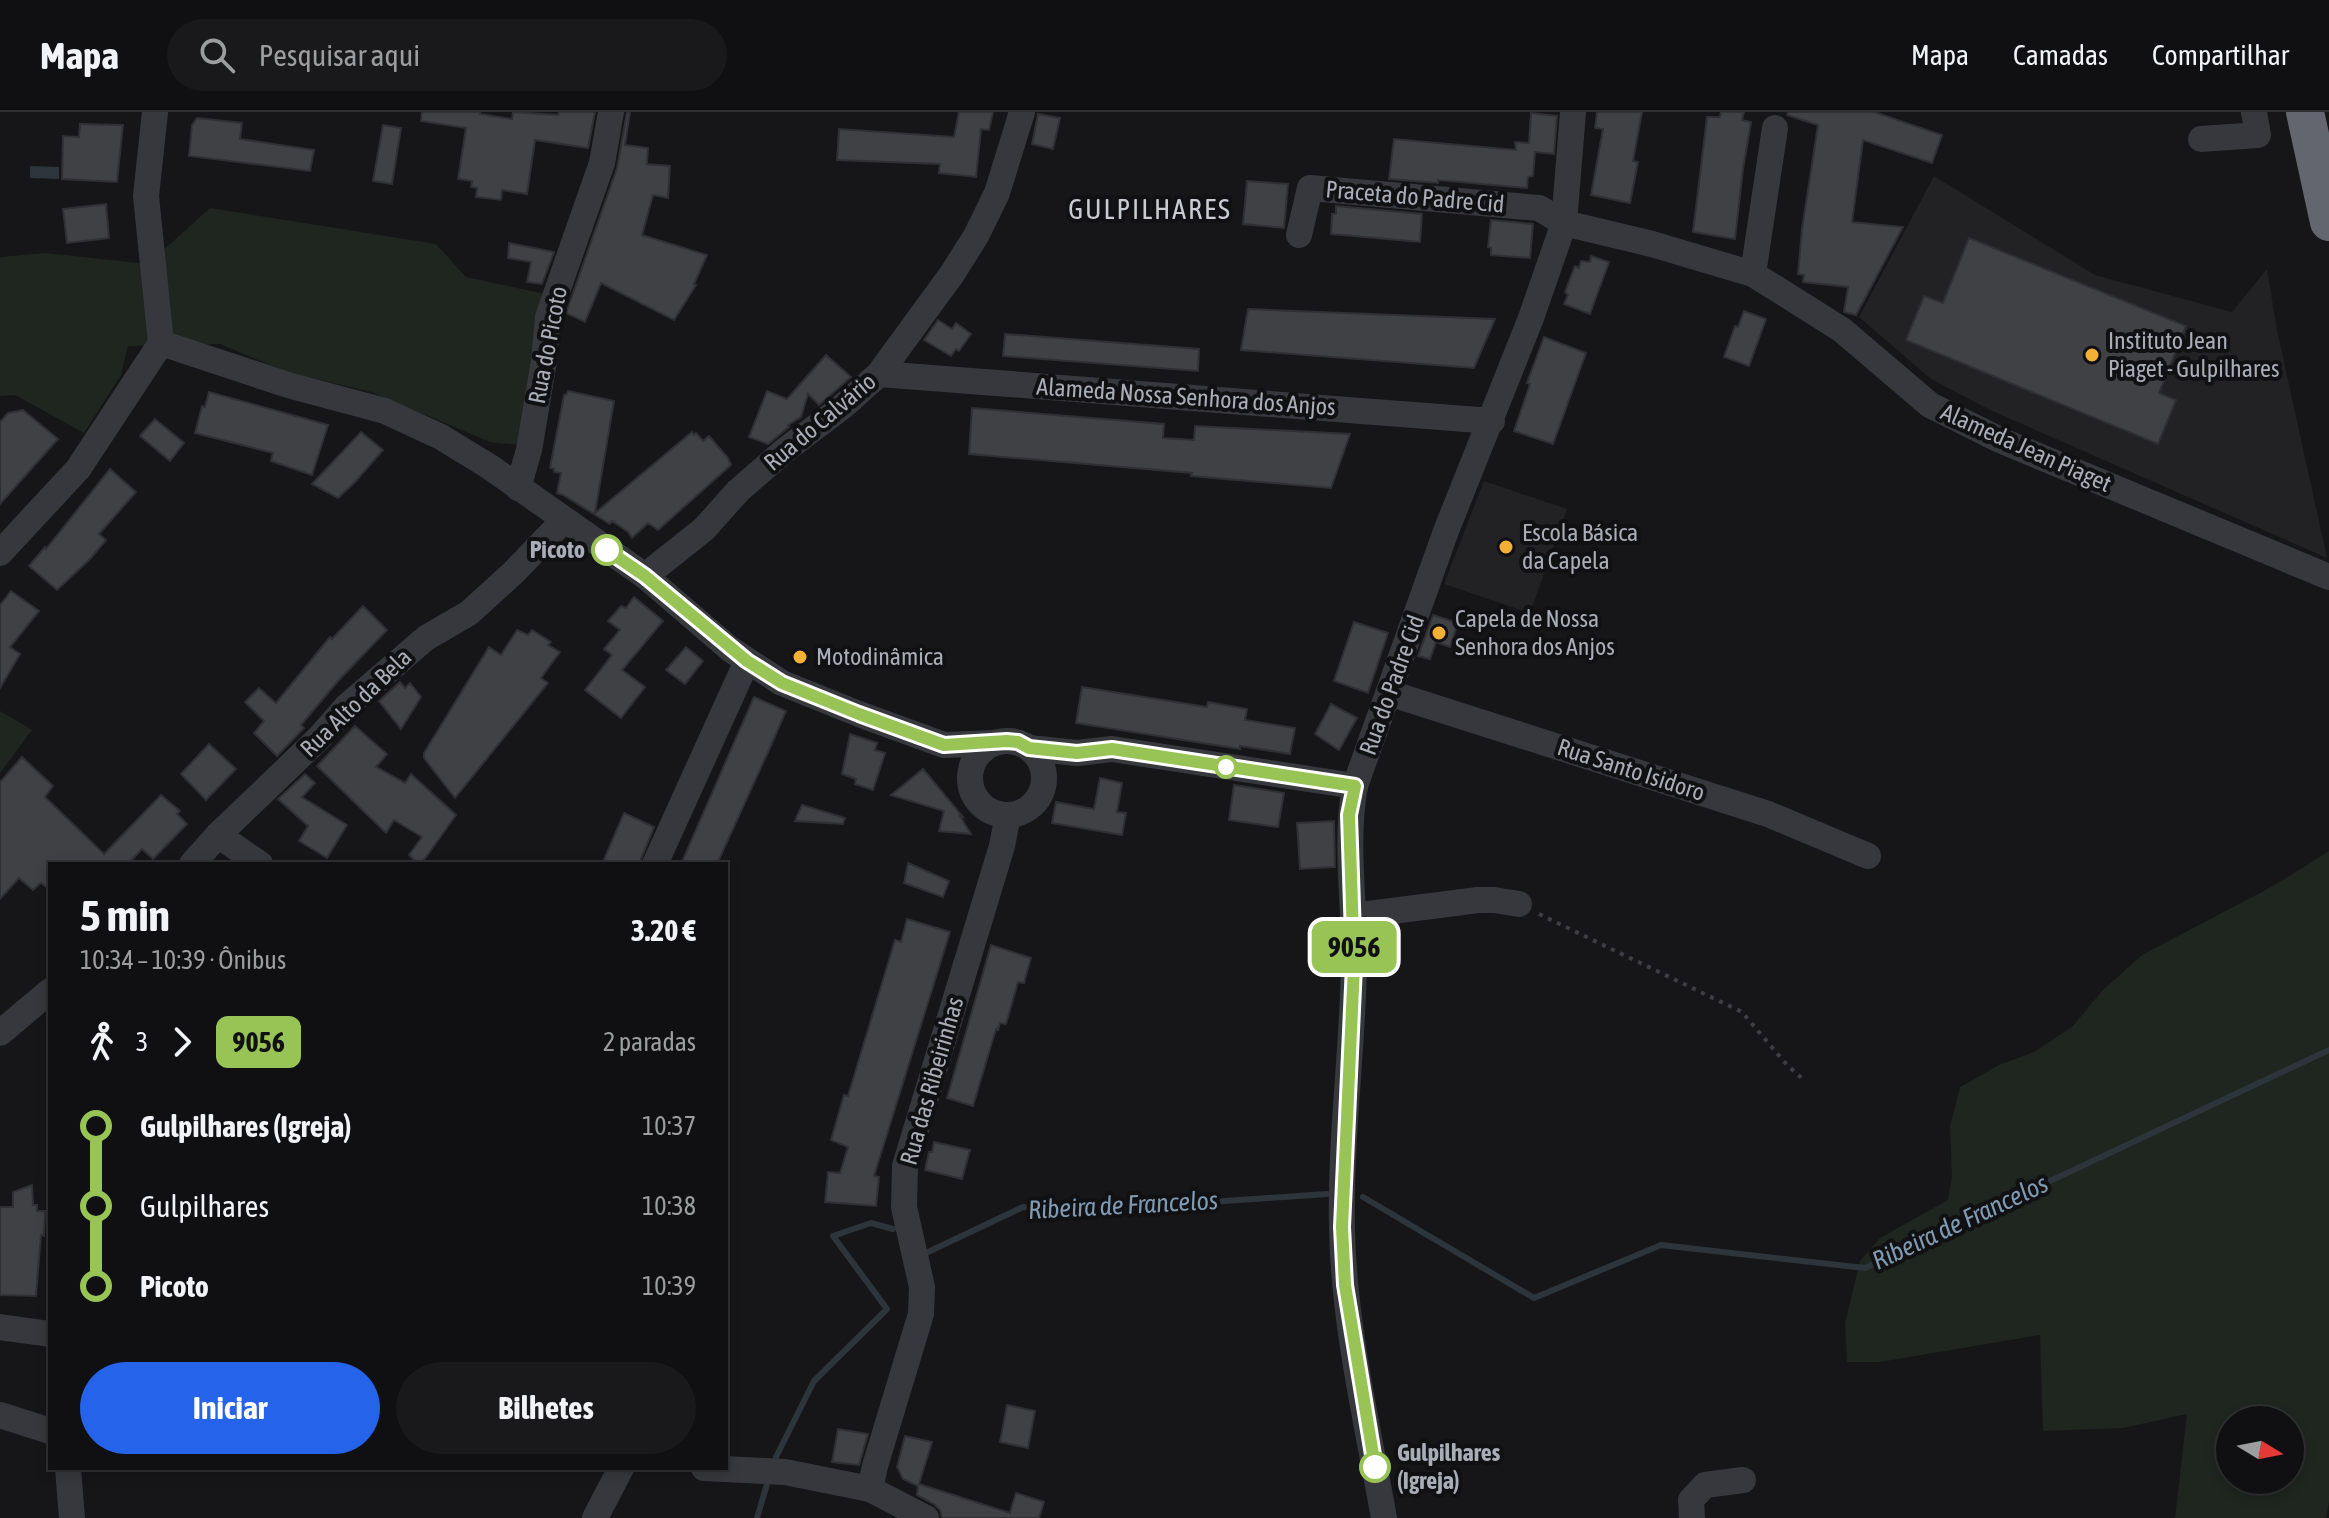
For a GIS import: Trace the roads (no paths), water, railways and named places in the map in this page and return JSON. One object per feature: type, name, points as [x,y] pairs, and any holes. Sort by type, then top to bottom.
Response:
[{"type":"highway","points":[[2305,112],[2329,222]]},
{"type":"street","points":[[0,553],[78,469],[161,343],[146,196],[155,112]]},
{"type":"street","name":"Rua do Picoto","points":[[518,488],[529,450],[548,317],[598,175],[611,112]]},
{"type":"street","name":"Rua do Calvário","points":[[645,576],[704,529],[738,491],[784,451],[879,374],[976,236],[997,193],[1022,112]]},
{"type":"street","name":"Rua do Padre Cid","points":[[1384,1518],[1360,1385],[1344,1270],[1342,1227],[1354,966],[1349,815],[1355,786],[1446,531],[1492,421],[1564,223],[1573,112]]},
{"type":"street","points":[[2201,139],[2258,135],[2254,112]]},
{"type":"street","points":[[1753,274],[1775,128]]},
{"type":"street","name":"Praceta do Padre Cid","points":[[1299,235],[1310,188],[1539,208],[1564,223]]},
{"type":"street","name":"Alameda Jean Piaget","points":[[1564,223],[1652,244],[1753,274],[1842,330],[1930,405],[2000,440],[2329,577]]},
{"type":"street","points":[[161,343],[288,385],[385,411],[441,437],[645,576],[747,661],[782,683],[944,745],[1007,741],[1029,748],[1037,756],[1044,777],[1038,799],[1019,813],[996,813],[986,808],[972,790],[972,767],[985,748],[995,743]]},
{"type":"street","name":"Alameda Nossa Senhora dos Anjos","points":[[879,374],[1492,421]]},
{"type":"street","name":"Rua Alto da Bela","points":[[194,862],[379,676],[426,638],[469,613],[564,520]]},
{"type":"street","points":[[656,862],[747,661]]},
{"type":"street","name":"Rua Santo Isidoro","points":[[1389,693],[1768,814],[1868,856]]},
{"type":"street","points":[[944,745],[970,778]]},
{"type":"street","points":[[1029,748],[1077,753],[1112,749],[1355,786]]},
{"type":"street","points":[[1042,789],[1077,753]]},
{"type":"street","name":"Rua das Ribeirinhas","points":[[870,1489],[921,1314],[922,1287],[904,1207],[905,1166],[1002,846],[1008,815]]},
{"type":"street","points":[[218,835],[257,862]]},
{"type":"street","points":[[1353,916],[1478,900],[1519,904]]},
{"type":"street","points":[[0,1033],[48,993]]},
{"type":"street","points":[[0,1327],[48,1334]]},
{"type":"street","points":[[0,1415],[48,1430]]},
{"type":"street","points":[[728,1469],[785,1472],[870,1489],[926,1518]]},
{"type":"street","points":[[68,1470],[72,1518]]},
{"type":"street","points":[[595,1518],[620,1470]]},
{"type":"street","points":[[1692,1518],[1691,1500],[1705,1485],[1743,1480]]},
{"type":"waterway","name":"Ribeira de Francelos","points":[[1363,1197],[1534,1298],[1661,1245],[1865,1268],[2329,1050]]},
{"type":"waterway","name":"Ribeira de Francelos","points":[[928,1252],[1023,1207],[1063,1212],[1327,1194]]},
{"type":"waterway","name":"Ribeira de Francelos","points":[[776,1457],[814,1381],[887,1309],[833,1236],[871,1223],[893,1229]]},
{"type":"waterway","name":"Ribeira de Francelos","points":[[757,1518],[767,1484]]},
{"type":"place","name":"Instituto Jean Piaget - Gulpilhares","points":[[2092,355]]},
{"type":"place","name":"Escola Básica da Capela","points":[[1506,547]]},
{"type":"place","name":"Picoto","points":[[607,550]]},
{"type":"place","name":"Capela de Nossa Senhora dos Anjos","points":[[1439,633]]},
{"type":"place","name":"Motodinâmica","points":[[800,657]]},
{"type":"place","name":"Gulpilhares (Igreja)","points":[[1375,1467]]},
{"type":"district","name":"GULPILHARES","points":[[1150,209]]}]
